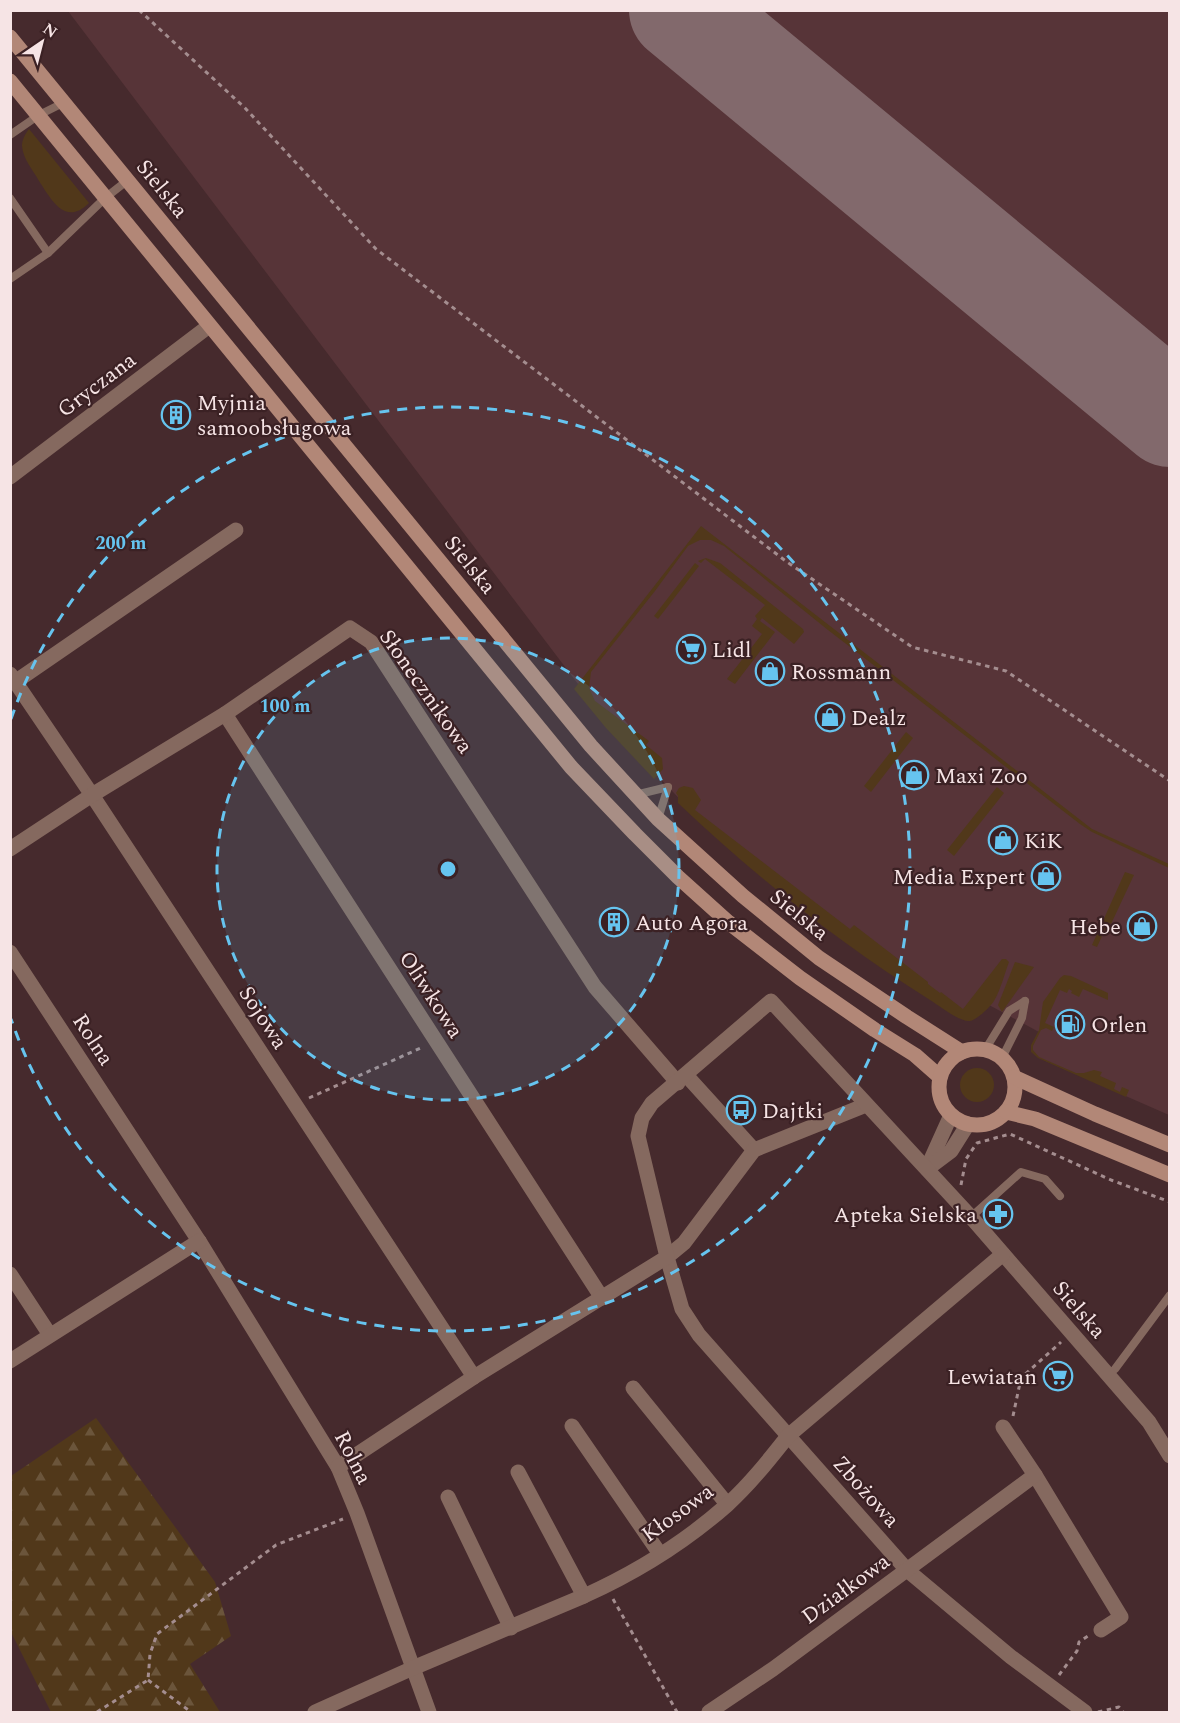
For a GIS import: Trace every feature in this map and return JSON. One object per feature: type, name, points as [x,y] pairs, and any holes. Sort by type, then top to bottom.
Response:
[{"type":"main road","name":"Sielska","points":[[10,37],[591,746],[635,795],[658,819],[743,896],[819,958],[962,1052]]},
{"type":"main road","points":[[10,81],[571,767],[678,877],[728,922],[800,978],[915,1055],[940,1077]]},
{"type":"main road","points":[[209,326],[231,308]]},
{"type":"main road","points":[[973,1049],[994,1053],[1010,1067],[1014,1077],[1015,1089],[1012,1101],[1006,1112],[989,1123],[968,1124],[959,1120],[951,1115],[940,1097],[940,1077],[945,1066],[962,1052],[973,1049]]},
{"type":"main road","points":[[1014,1077],[1170,1145]]},
{"type":"main road","points":[[1006,1112],[1035,1119],[1170,1175]]},
{"type":"street","name":"Gryczana","points":[[10,477],[209,326]]},
{"type":"street","name":"Sojowa","points":[[236,530],[13,678],[474,1377]]},
{"type":"street","name":"Słonecznikowa","points":[[10,849],[92,795],[225,714],[350,628],[371,642],[595,987],[682,1079],[754,1150]]},
{"type":"street","name":"Oliwkowa","points":[[225,714],[602,1298]]},
{"type":"street","name":"Rolna","points":[[10,952],[199,1241],[338,1467],[429,1713]]},
{"type":"street","name":"Zbożowa","points":[[771,1001],[652,1103],[642,1118],[638,1136],[682,1309],[699,1335],[908,1570],[1011,1656],[1085,1713]]},
{"type":"street","name":"Sielska","points":[[771,1001],[971,1217],[1149,1422],[1170,1456]]},
{"type":"street","points":[[338,1467],[474,1377],[667,1257],[684,1243],[754,1150],[866,1105]]},
{"type":"street","points":[[927,1169],[951,1115]]},
{"type":"street","points":[[927,1169],[951,1151],[968,1124]]},
{"type":"street","points":[[10,1360],[199,1241]]},
{"type":"street","name":"Kłosowa","points":[[315,1713],[413,1668],[584,1596],[605,1586],[690,1535],[728,1504],[766,1465],[788,1436],[1003,1254]]},
{"type":"street","points":[[10,1274],[50,1335]]},
{"type":"street","points":[[633,1388],[728,1504]]},
{"type":"street","points":[[572,1426],[660,1554]]},
{"type":"street","points":[[1006,1431],[1121,1617],[1101,1630]]},
{"type":"street","points":[[518,1472],[584,1596]]},
{"type":"street","name":"Działkowa","points":[[709,1713],[773,1669],[1035,1475]]},
{"type":"street","points":[[448,1497],[510,1628]]},
{"type":"lane","points":[[10,135],[39,115],[65,102]]},
{"type":"lane","points":[[10,279],[48,253],[105,198],[128,180]]},
{"type":"lane","points":[[10,198],[48,253]]},
{"type":"lane","points":[[635,795],[668,786],[658,819]]},
{"type":"lane","points":[[985,1050],[1009,1011],[1025,1001],[1022,1018],[1002,1059]]},
{"type":"lane","points":[[971,1217],[1021,1172],[1045,1179],[1060,1196]]},
{"type":"lane","points":[[1108,1375],[1115,1369],[1170,1295]]},
{"type":"path","points":[[139,10],[245,108],[376,249],[787,562],[912,647],[1006,671],[1170,781]]},
{"type":"path","points":[[295,1104],[436,1041]]},
{"type":"path","points":[[959,1204],[966,1159],[977,1143],[1010,1134],[1111,1180],[1170,1202]]},
{"type":"path","points":[[1006,1431],[1021,1378],[1071,1332]]},
{"type":"path","points":[[148,1680],[150,1654],[156,1634],[276,1545],[357,1514]]},
{"type":"path","points":[[605,1586],[677,1713]]},
{"type":"path","points":[[1051,1686],[1077,1651],[1079,1642],[1101,1630]]},
{"type":"path","points":[[97,1713],[148,1680]]},
{"type":"path","points":[[148,1680],[191,1713]]},
{"type":"path","points":[[1096,1713],[1119,1707],[1123,1713]]},
{"type":"shaded area","points":[[68,11],[1169,11],[1169,1115],[1039,1058],[1033,1052],[1033,1045],[1039,1032],[989,1005],[968,1021],[694,814],[632,749],[578,684]]},
{"type":"green space","points":[[29,129],[89,203],[80,210],[73,212],[60,208],[39,181],[26,160],[22,146]]},
{"type":"green space","points":[[701,526],[1092,829],[1169,864],[1169,868],[1092,832],[1080,824],[828,630],[724,546],[711,540],[700,540],[688,546],[591,672],[589,688],[595,701],[649,741],[646,745],[662,758],[663,769],[654,779],[606,728],[574,689]]},
{"type":"green space","points":[[706,558],[720,563],[804,632],[794,644],[762,618],[760,621],[775,632],[735,684],[727,679],[762,634],[752,626],[757,619],[755,616],[765,605],[705,559],[701,563],[698,561]]},
{"type":"green space","points":[[695,563],[699,566],[658,619],[654,616]]},
{"type":"green space","points":[[906,732],[913,738],[871,792],[864,786]]},
{"type":"green space","points":[[684,786],[693,788],[701,800],[695,810],[850,929],[854,925],[963,1009],[1002,959],[1006,959],[1009,962],[994,1001],[984,1013],[973,1020],[966,1021],[863,956],[768,883],[678,803],[676,793]]},
{"type":"green space","points":[[997,787],[1004,793],[954,856],[947,850]]},
{"type":"green space","points":[[1125,872],[1134,875],[1111,924],[1108,923],[1097,947],[1092,945]]},
{"type":"green space","points":[[1015,962],[1034,967],[1002,1012],[998,1005]]},
{"type":"green space","points":[[1064,975],[1108,993],[1108,1000],[1083,989],[1079,997],[1071,993],[1069,989],[1067,993],[1060,990],[1045,1023],[1054,1027],[1052,1031],[1046,1028],[1041,1030],[1033,1050],[1039,1057],[1076,1073],[1094,1070],[1102,1072],[1100,1076],[1116,1083],[1114,1089],[1120,1092],[1122,1087],[1129,1090],[1126,1097],[1038,1058],[1031,1052],[1031,1045],[1039,1030],[1043,1002]]},
{"type":"green space","points":[[977,1068],[989,1073],[994,1085],[989,1097],[977,1102],[965,1097],[960,1085],[965,1073]]},
{"type":"green space","points":[[96,1418],[215,1582],[231,1636],[190,1664],[220,1712],[51,1712],[11,1632],[11,1476]]},
{"type":"runway","points":[[681,10],[1170,415]]},
{"type":"place","name":"Myjnia samoobsługowa","points":[[176,415]]},
{"type":"place","name":"Lidl","points":[[691,649]]},
{"type":"place","name":"Rossmann","points":[[770,671]]},
{"type":"place","name":"Dealz","points":[[830,717]]},
{"type":"place","name":"Maxi Zoo","points":[[914,775]]},
{"type":"place","name":"KiK","points":[[1003,840]]},
{"type":"place","name":"Media Expert","points":[[1046,876]]},
{"type":"place","name":"Auto Agora","points":[[614,922]]},
{"type":"place","name":"Hebe","points":[[1142,926]]},
{"type":"place","name":"Orlen","points":[[1070,1024]]},
{"type":"place","name":"Dajtki","points":[[741,1110]]},
{"type":"place","name":"Apteka Sielska","points":[[998,1214]]},
{"type":"place","name":"Lewiatan","points":[[1058,1376]]}]
